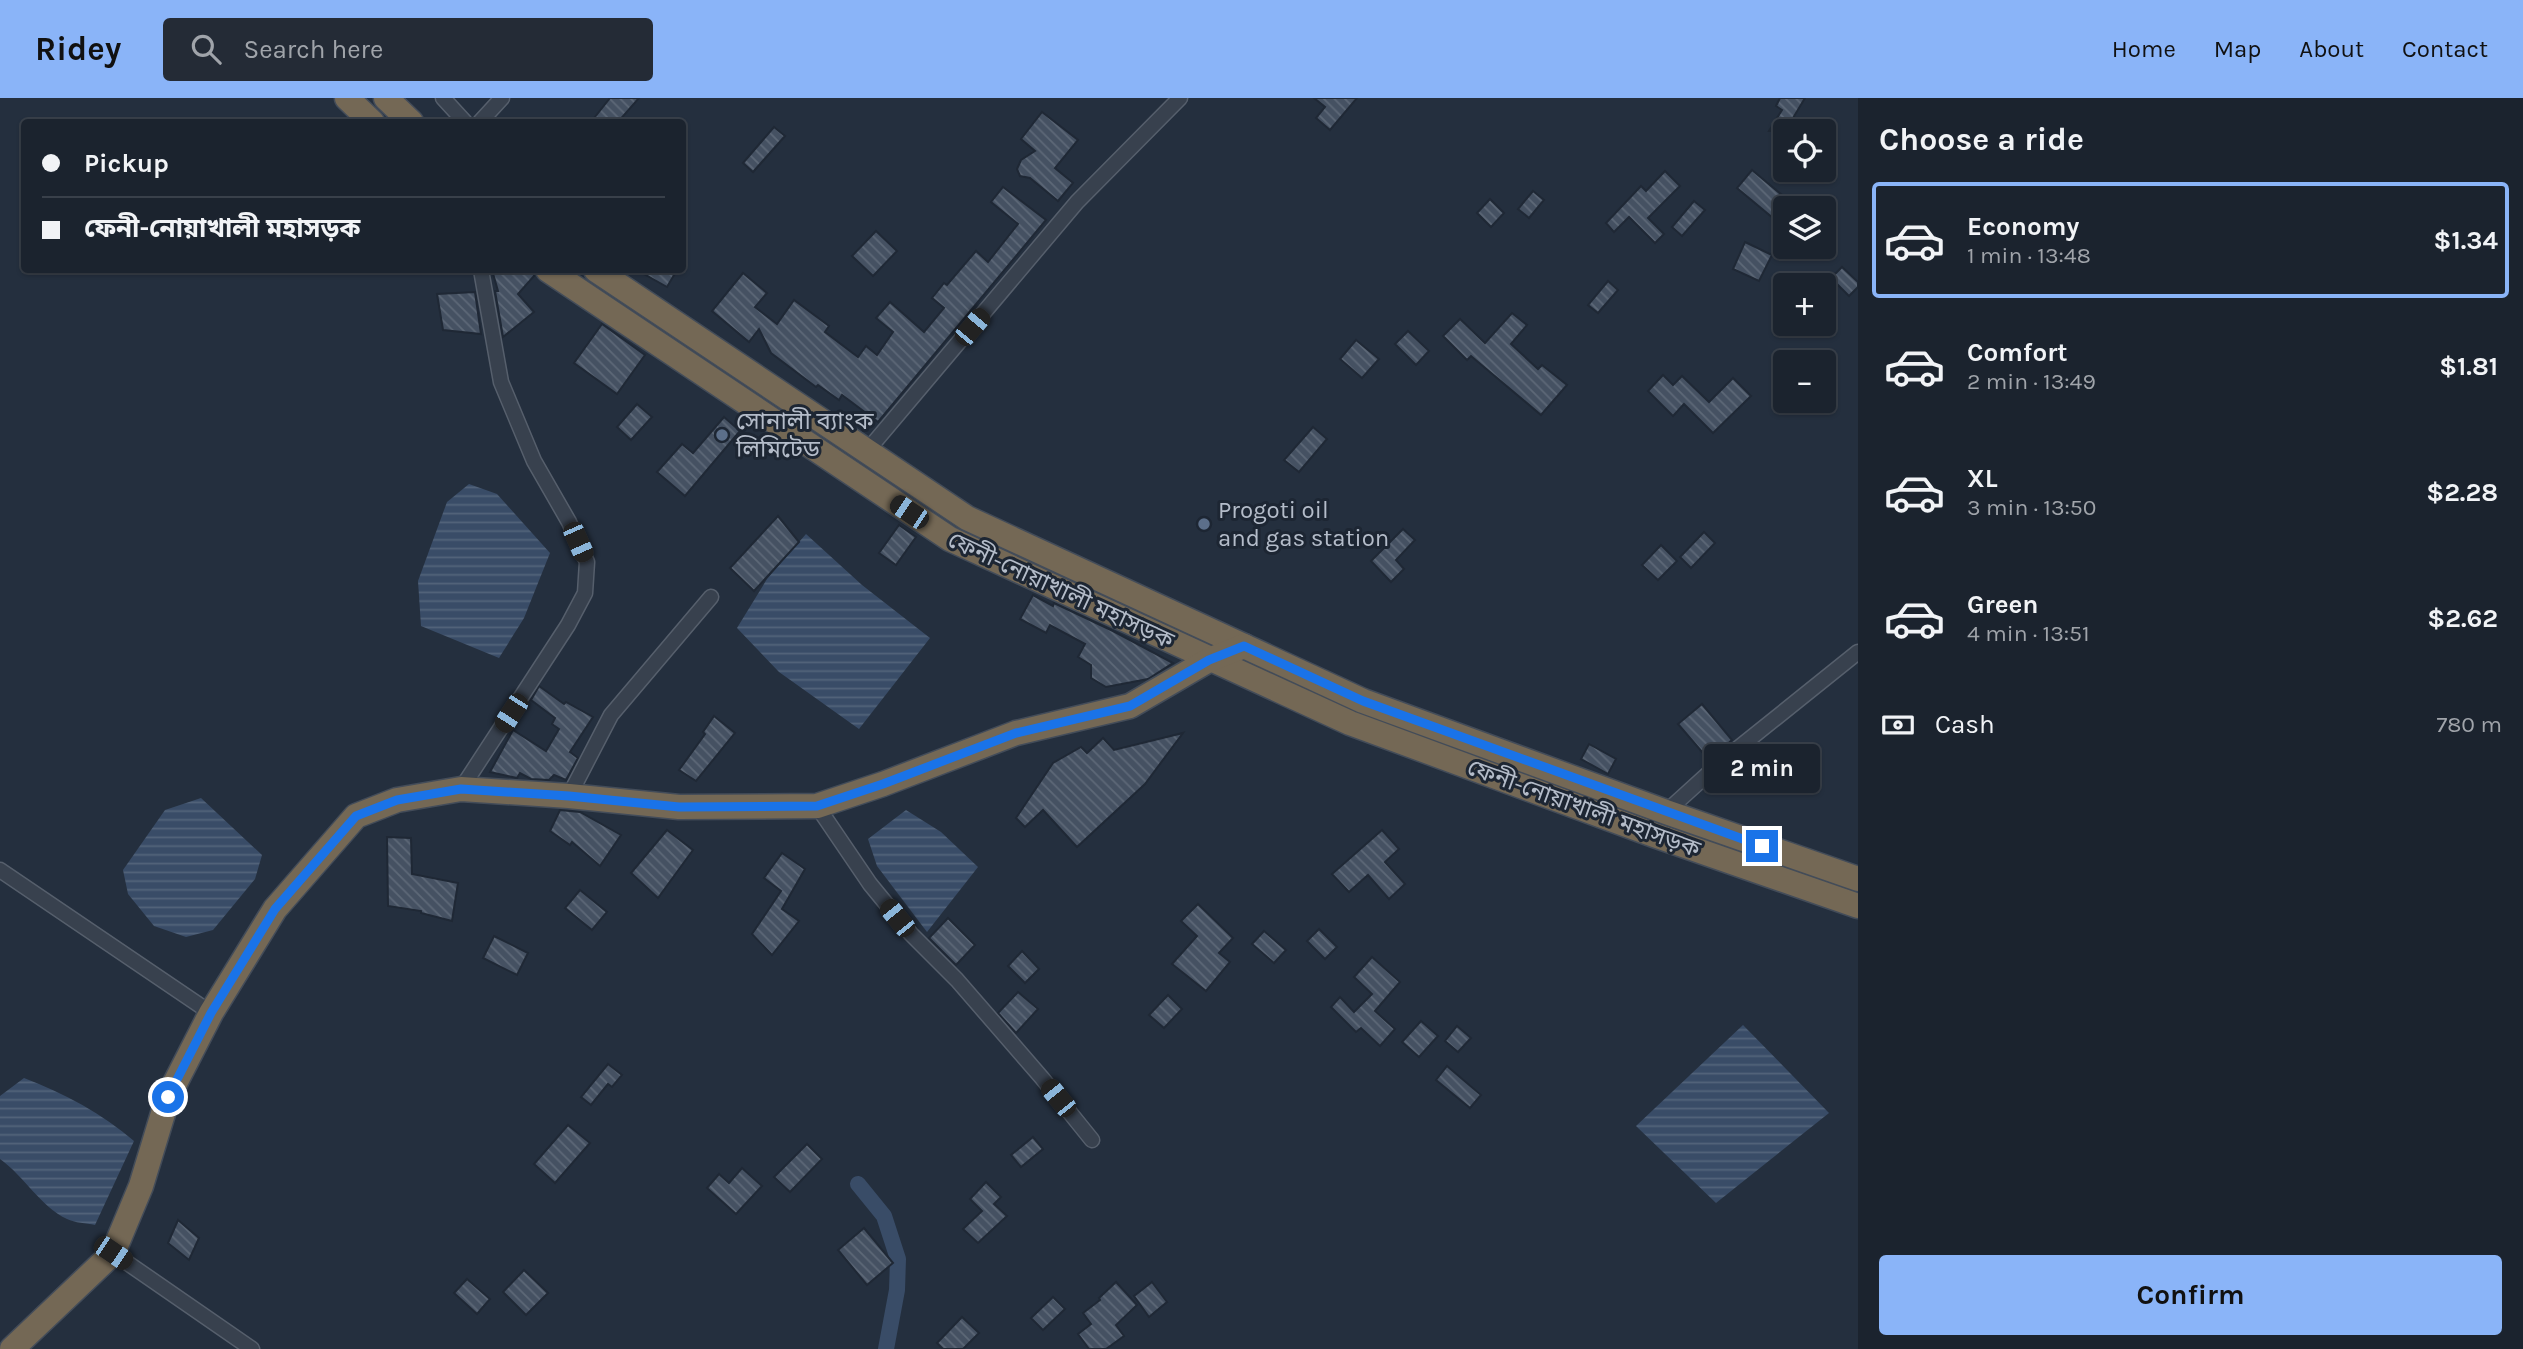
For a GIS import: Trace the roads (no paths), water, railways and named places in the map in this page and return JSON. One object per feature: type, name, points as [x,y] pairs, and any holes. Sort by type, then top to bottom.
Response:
[{"type":"highway","points":[[347,98],[369,119]]},
{"type":"highway","points":[[386,98],[408,119]]},
{"type":"highway","name":"ফেনী-নোয়াখালী মহাসড়ক","points":[[552,273],[950,539],[1350,723],[1654,835],[1858,906]]},
{"type":"highway","name":"ফেনী-নোয়াখালী মহাসড়ক","points":[[600,273],[967,519],[1363,701],[1858,879]]},
{"type":"highway","points":[[12,1349],[113,1253],[141,1186],[168,1097],[211,1013],[275,909],[356,816],[397,800],[461,789],[679,807],[817,806],[1016,733],[1130,706],[1209,660],[1244,646]]},
{"type":"street","points":[[443,98],[462,119]]},
{"type":"street","points":[[483,119],[502,98]]},
{"type":"street","points":[[867,452],[1077,202],[1180,98]]},
{"type":"street","points":[[461,789],[568,625],[584,593],[587,562],[569,522],[534,461],[502,382],[482,273]]},
{"type":"street","points":[[569,796],[611,715],[711,597]]},
{"type":"street","points":[[1666,812],[1721,761],[1858,652]]},
{"type":"street","points":[[817,806],[870,884],[911,934],[957,980],[1042,1077],[1092,1140]]},
{"type":"street","points":[[0,870],[211,1013]]},
{"type":"street","points":[[113,1253],[252,1349]]},
{"type":"water","points":[[469,484],[497,494],[550,553],[524,618],[499,658],[421,626],[418,581],[447,502]]},
{"type":"water","points":[[806,534],[862,585],[930,638],[859,729],[779,672],[737,628],[767,579]]},
{"type":"water","points":[[201,798],[262,855],[255,879],[213,930],[186,937],[154,926],[128,894],[123,870],[165,810]]},
{"type":"water","points":[[906,810],[941,832],[978,867],[927,932],[877,866],[868,839]]},
{"type":"water","points":[[1743,1025],[1829,1113],[1716,1203],[1636,1126]]},
{"type":"water","points":[[24,1078],[82,1105],[134,1141],[95,1225],[70,1220],[57,1213],[0,1159],[0,1096]]},
{"type":"waterway","points":[[858,1184],[884,1216],[898,1259],[897,1290],[886,1349]]},
{"type":"place","name":"সোনালী ব্যাংক লিমিটেড","points":[[722,435]]},
{"type":"place","name":"Progoti oil and gas station","points":[[1204,524]]}]
